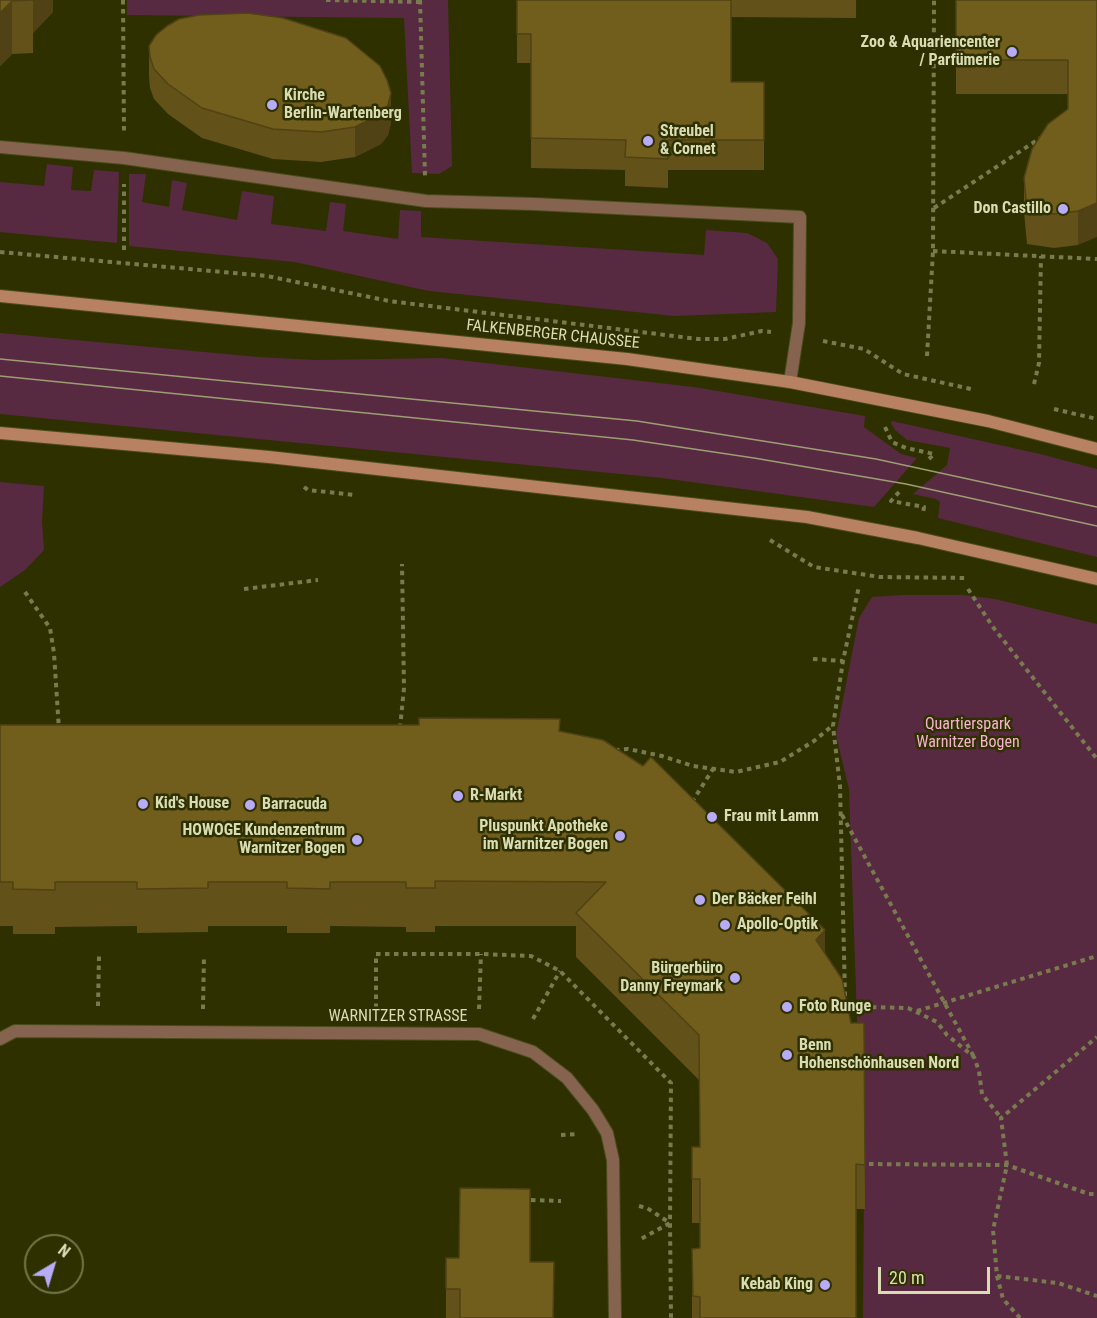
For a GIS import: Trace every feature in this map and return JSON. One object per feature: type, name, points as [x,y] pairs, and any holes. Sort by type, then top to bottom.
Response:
[{"type":"main road","name":"FALKENBERGER CHAUSSEE","points":[[0,296],[627,359],[790,382],[885,399],[988,421],[1097,449]]},
{"type":"main road","points":[[0,434],[269,457],[807,517],[918,538],[1097,579]]},
{"type":"street","points":[[0,147],[124,158],[426,201],[800,217],[799,323],[790,382]]},
{"type":"street","name":"WARNITZER STRASSE","points":[[0,1039],[15,1031],[479,1034],[533,1052],[567,1078],[593,1110],[607,1133],[613,1160],[615,1318]]},
{"type":"path","points":[[123,0],[124,250]]},
{"type":"path","points":[[326,0],[420,1],[426,201]]},
{"type":"path","points":[[927,356],[934,208],[934,0]]},
{"type":"path","points":[[934,208],[1049,132]]},
{"type":"path","points":[[933,251],[1097,259]]},
{"type":"path","points":[[0,252],[267,276],[389,302],[698,339],[725,339],[762,331]]},
{"type":"path","points":[[1034,384],[1039,363],[1041,256]]},
{"type":"path","points":[[826,342],[864,350],[903,374],[981,391]]},
{"type":"path","points":[[1051,408],[1097,419]]},
{"type":"path","points":[[882,421],[892,442],[906,448],[934,454],[929,459]]},
{"type":"path","points":[[269,457],[308,490],[355,495]]},
{"type":"path","points":[[899,492],[891,501],[924,507],[922,515]]},
{"type":"path","points":[[766,537],[814,567],[880,577],[979,579]]},
{"type":"path","points":[[400,737],[404,688],[402,564]]},
{"type":"path","points":[[244,589],[318,580]]},
{"type":"path","points":[[845,1016],[840,786],[833,726],[843,661],[859,586]]},
{"type":"path","points":[[968,589],[993,627],[1097,759]]},
{"type":"path","points":[[25,592],[50,628],[60,740]]},
{"type":"path","points":[[813,659],[843,661]]},
{"type":"path","points":[[605,750],[628,749],[713,769],[736,772],[780,762],[833,726]]},
{"type":"path","points":[[689,807],[713,769]]},
{"type":"path","points":[[840,813],[974,1057],[979,1071],[982,1094],[1001,1118],[1007,1165],[993,1230],[997,1276],[1003,1299],[1020,1318]]},
{"type":"path","points":[[479,1034],[481,954]]},
{"type":"path","points":[[202,1032],[204,955]]},
{"type":"path","points":[[98,1031],[99,956]]},
{"type":"path","points":[[917,1011],[1097,956]]},
{"type":"path","points":[[533,1018],[560,971]]},
{"type":"path","points":[[845,1005],[908,1008],[917,1011],[937,1022],[947,1035],[974,1057]]},
{"type":"path","points":[[1001,1118],[1097,1037]]},
{"type":"path","points":[[858,1164],[1007,1165],[1089,1194],[1097,1194]]},
{"type":"path","points":[[531,1200],[561,1201]]},
{"type":"path","points":[[614,1202],[647,1208],[670,1223],[671,1318]]},
{"type":"path","points":[[997,1276],[1058,1283],[1097,1296]]},
{"type":"green space","points":[[127,0],[448,0],[452,166],[439,174],[412,173],[404,18],[127,15]]},
{"type":"green space","points":[[47,164],[73,167],[71,190],[91,191],[94,170],[119,172],[117,243],[0,232],[0,182],[44,186]]},
{"type":"green space","points":[[129,174],[146,174],[142,202],[169,207],[172,180],[187,183],[182,210],[237,220],[242,191],[274,196],[271,224],[326,231],[330,202],[346,204],[343,231],[398,239],[400,210],[421,211],[421,237],[704,255],[706,230],[747,233],[767,243],[778,259],[776,312],[675,316],[429,291],[295,262],[129,246]]},
{"type":"green space","points":[[0,333],[258,357],[315,360],[442,358],[694,387],[865,416],[864,427],[901,454],[917,458],[874,507],[662,478],[0,414]]},
{"type":"green space","points":[[892,421],[1097,469],[1097,557],[938,518],[940,502],[913,494],[947,465],[950,448],[907,440],[895,430]]},
{"type":"green space","points":[[0,482],[44,486],[42,521],[44,550],[25,570],[0,587]]},
{"type":"green space","name":"Quartierspark Warnitzer Bogen","points":[[963,595],[995,599],[1097,624],[1097,1318],[863,1318],[865,1060],[858,1048],[849,789],[836,735],[859,618],[872,597]]},
{"type":"building","points":[[0,0],[33,0],[12,1],[0,13]]},
{"type":"building","points":[[517,0],[731,0],[731,82],[764,82],[764,140],[668,140],[668,159],[625,157],[626,140],[531,138],[531,34],[517,34]]},
{"type":"building","points":[[956,0],[1097,0],[1097,203],[1078,211],[1054,214],[1027,210],[1024,178],[1032,149],[1048,124],[1068,109],[1068,60],[956,60]]},
{"type":"building","name":"Kirche Berlin-Wartenberg","points":[[248,13],[283,18],[346,38],[380,66],[391,93],[388,105],[381,114],[355,127],[321,132],[273,129],[202,108],[168,84],[154,69],[149,46],[156,35],[167,26],[179,19],[199,15]]},
{"type":"building","points":[[419,718],[560,719],[559,731],[603,740],[643,766],[651,757],[825,930],[816,940],[842,979],[851,1023],[864,1023],[865,1165],[856,1164],[856,1318],[700,1318],[700,1297],[693,1296],[692,1249],[700,1248],[700,1179],[692,1179],[692,1147],[700,1147],[699,1035],[576,913],[606,882],[435,881],[435,888],[406,888],[406,882],[330,882],[330,889],[287,888],[287,882],[208,882],[208,888],[137,889],[137,882],[55,882],[55,890],[13,889],[13,882],[0,882],[0,725],[419,725]]},
{"type":"building","points":[[460,1188],[530,1189],[530,1262],[554,1262],[553,1318],[460,1318],[460,1289],[446,1289],[446,1258],[459,1258]]},
{"type":"tram line","points":[[0,359],[637,421],[876,459],[1097,507]]},
{"type":"tram line","points":[[0,376],[633,440],[906,484],[1097,526]]},
{"type":"place","name":"Zoo & Aquariencenter / Parfümerie","points":[[1012,52]]},
{"type":"place","name":"Kirche Berlin-Wartenberg","points":[[272,105]]},
{"type":"place","name":"Streubel & Cornet","points":[[648,141]]},
{"type":"place","name":"Don Castillo","points":[[1063,209]]},
{"type":"place","name":"R-Markt","points":[[458,796]]},
{"type":"place","name":"Kid's House","points":[[143,804]]},
{"type":"place","name":"Barracuda","points":[[250,805]]},
{"type":"place","name":"Frau mit Lamm","points":[[712,817]]},
{"type":"place","name":"Pluspunkt Apotheke im Warnitzer Bogen","points":[[620,836]]},
{"type":"place","name":"HOWOGE Kundenzentrum Warnitzer Bogen","points":[[357,840]]},
{"type":"place","name":"Der Bäcker Feihl","points":[[700,900]]},
{"type":"place","name":"Apollo-Optik","points":[[725,925]]},
{"type":"place","name":"Bürgerbüro Danny Freymark","points":[[735,978]]},
{"type":"place","name":"Foto Runge","points":[[787,1007]]},
{"type":"place","name":"Benn Hohenschönhausen Nord","points":[[787,1055]]},
{"type":"place","name":"Kebab King","points":[[825,1285]]}]
